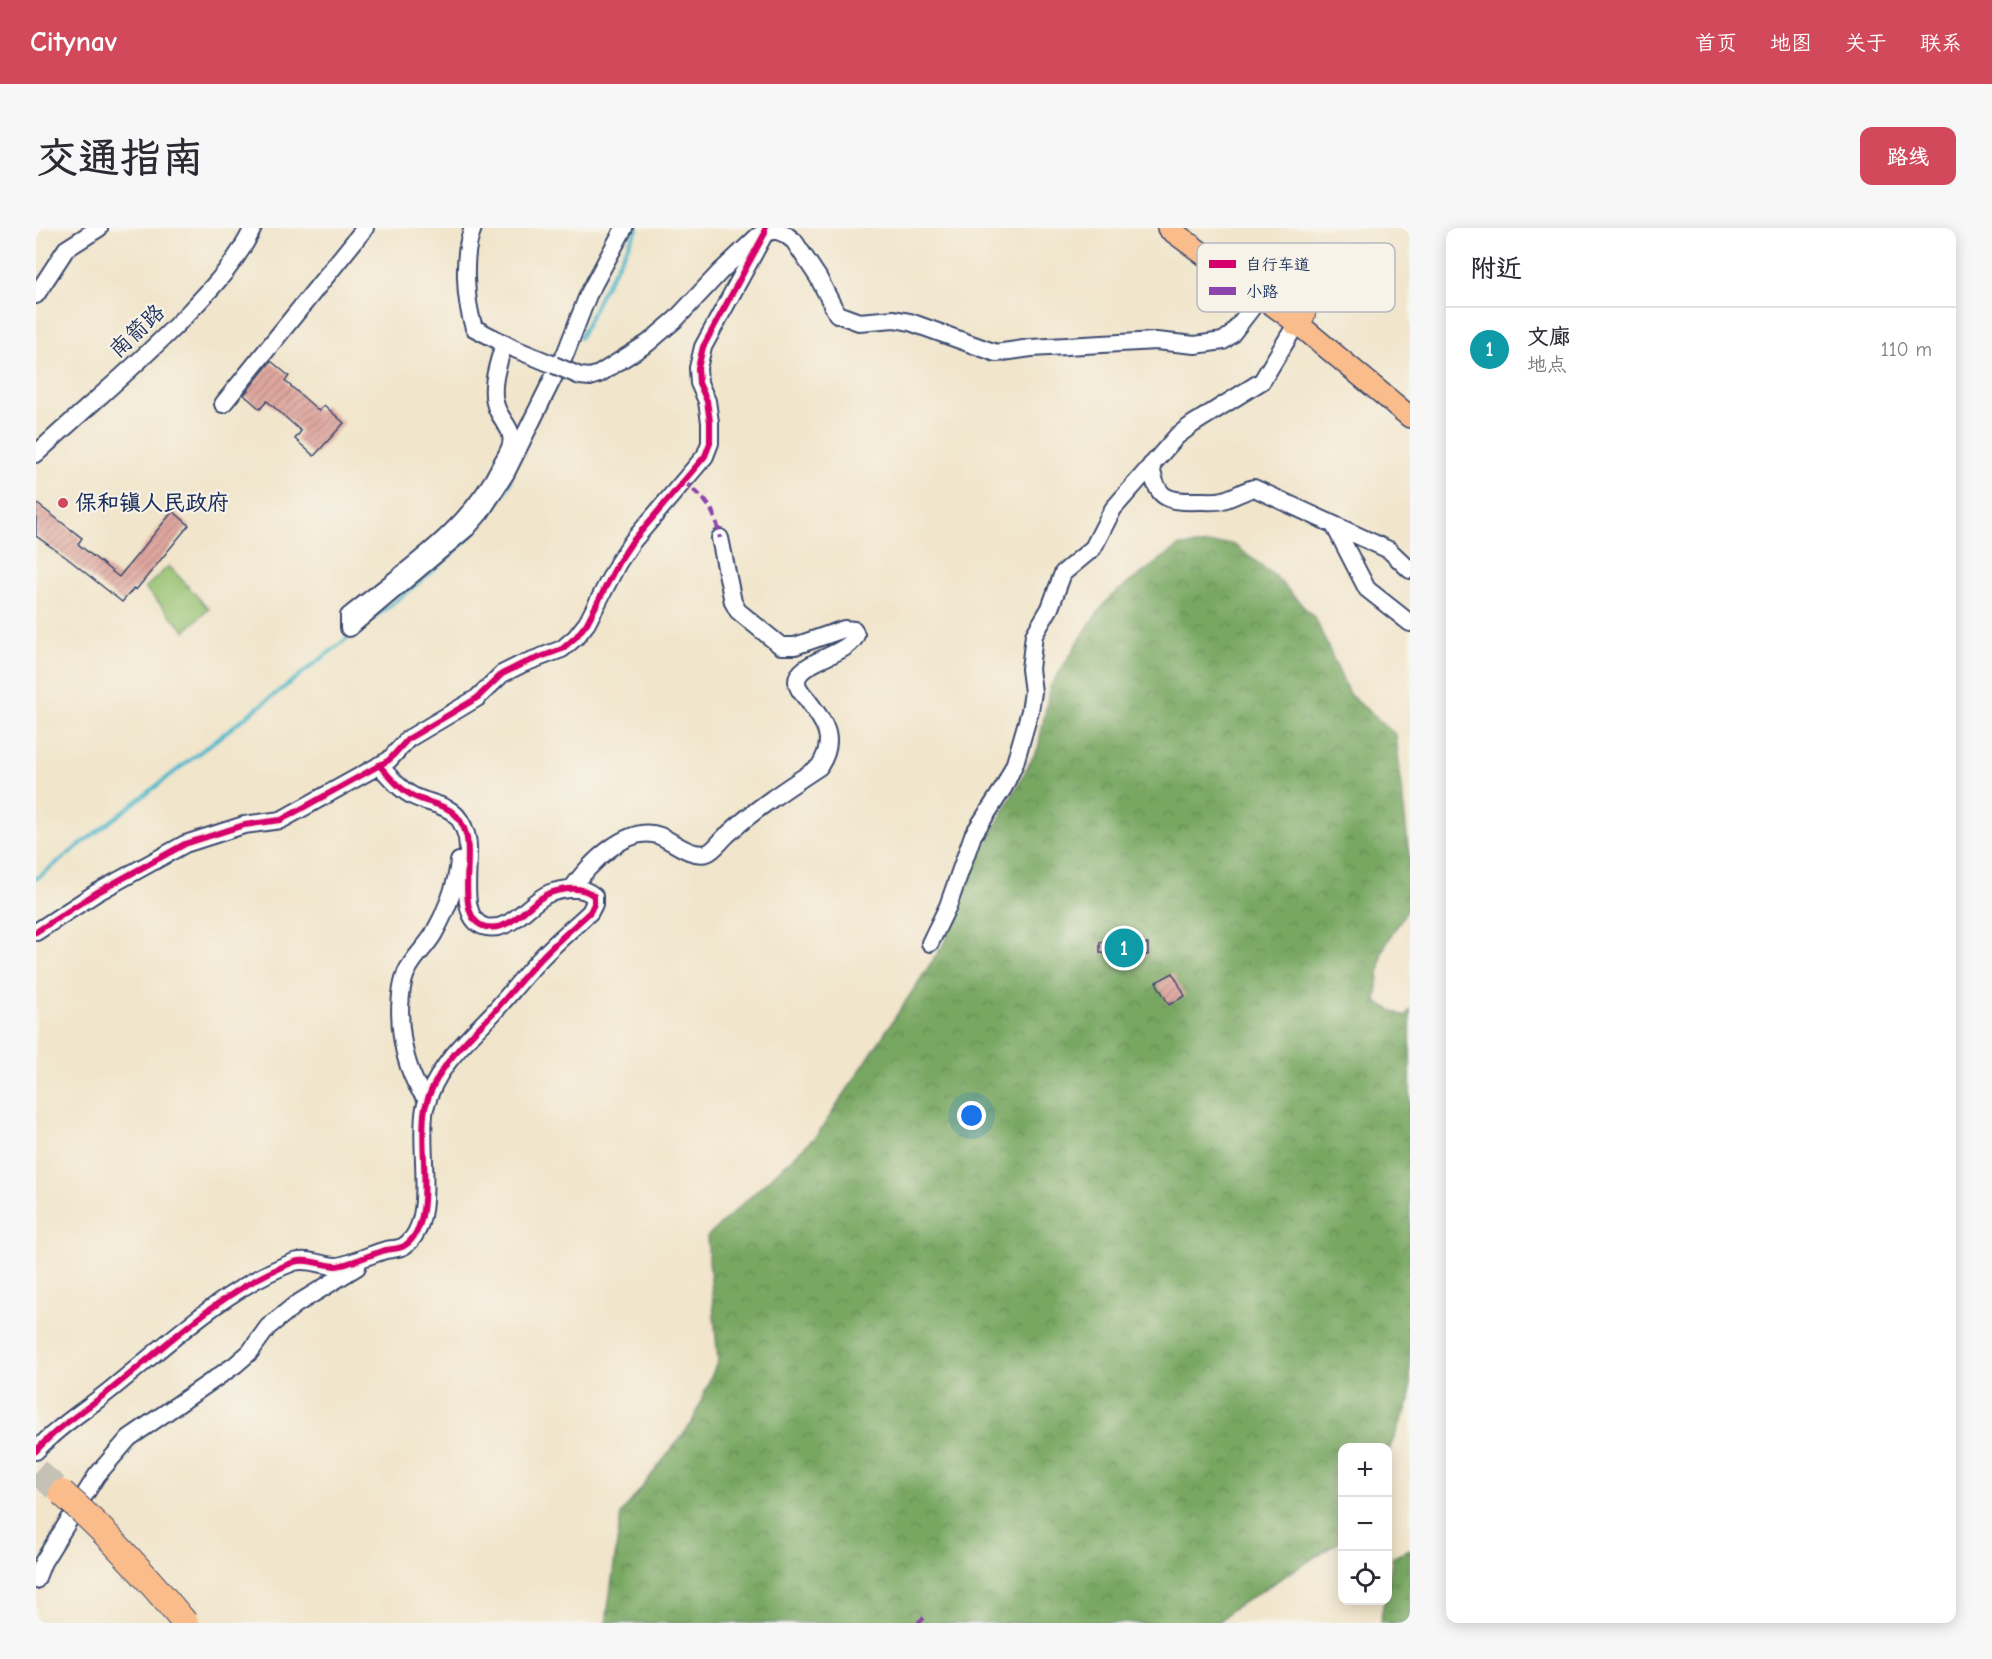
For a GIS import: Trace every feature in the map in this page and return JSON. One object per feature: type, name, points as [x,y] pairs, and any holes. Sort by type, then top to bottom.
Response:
[{"type":"highway","points":[[62,1493],[143,1575],[185,1623]]},
{"type":"main road","points":[[1168,228],[1197,246]]},
{"type":"main road","points":[[1187,228],[1204,243]]},
{"type":"main road","points":[[1287,312],[1299,319],[1410,417]]},
{"type":"main road","points":[[1290,312],[1410,404]]},
{"type":"street","points":[[36,295],[66,249],[99,228]]},
{"type":"street","name":"南箭路","points":[[36,454],[165,337],[218,282],[243,250],[253,228]]},
{"type":"street","points":[[223,404],[365,228]]},
{"type":"street","points":[[473,228],[469,236],[466,257],[470,316],[474,328],[504,344],[580,376],[590,377],[599,374],[648,343],[676,319],[720,272],[765,230],[775,230],[794,241],[818,277],[837,314],[859,322],[894,319],[910,322],[996,353],[1042,347],[1145,341],[1212,344],[1223,341],[1231,335],[1249,312]]},
{"type":"street","points":[[504,344],[494,385],[495,399],[498,411],[508,425],[512,443],[497,475],[461,522],[349,616],[349,628],[467,528],[481,512],[506,473],[536,414],[566,352],[588,295],[624,228]]},
{"type":"street","points":[[36,932],[96,892],[185,844],[244,825],[281,820],[388,760],[408,739],[477,698],[502,674],[562,649],[576,637],[587,623],[618,563],[705,456],[710,443],[710,422],[707,402],[699,383],[698,368],[703,347],[765,230]]},
{"type":"street","points":[[930,943],[948,906],[973,835],[1005,787],[1015,763],[1033,692],[1030,669],[1035,635],[1050,608],[1063,573],[1093,549],[1113,509],[1177,436],[1262,381],[1299,319]]},
{"type":"street","points":[[1151,465],[1157,490],[1167,499],[1181,502],[1222,500],[1254,488],[1389,550],[1410,570]]},
{"type":"street","points":[[1335,527],[1367,589],[1410,623]]},
{"type":"street","points":[[572,889],[579,878],[611,846],[629,838],[654,834],[687,851],[700,853],[710,851],[747,817],[819,767],[823,761],[829,742],[829,733],[820,716],[800,690],[797,682],[798,676],[806,668],[852,643],[856,635],[854,630],[844,629],[807,643],[781,646],[738,611],[733,602],[720,538]]},
{"type":"street","points":[[36,1451],[50,1435],[220,1302],[256,1280],[298,1261],[337,1266],[386,1250],[403,1247],[421,1225],[424,1191],[423,1126],[429,1100],[452,1056],[542,957],[590,912],[594,904],[594,896],[588,891],[572,889],[549,893],[505,924],[493,928],[483,926],[474,918],[469,908],[467,895],[469,848],[462,822],[448,808],[414,796],[403,789],[379,765]]},
{"type":"street","points":[[429,1100],[422,1094],[411,1069],[401,1036],[402,990],[406,971],[433,935],[458,879],[460,847],[467,835]]},
{"type":"street","points":[[36,1580],[43,1562],[97,1476],[129,1438],[235,1365],[250,1352],[268,1327],[295,1305],[386,1250]]},
{"type":"green space","points":[[1232,543],[1275,576],[1316,620],[1349,694],[1396,735],[1410,865],[1410,904],[1382,951],[1376,1002],[1405,1017],[1410,1010],[1410,1400],[1392,1443],[1338,1443],[1338,1543],[1231,1610],[1218,1623],[606,1623],[621,1514],[692,1423],[718,1360],[707,1237],[818,1134],[943,945],[973,867],[1038,748],[1050,687],[1091,622],[1111,596],[1179,546]]},
{"type":"green space","points":[[169,566],[209,609],[185,631],[145,588]]},
{"type":"green space","points":[[1410,1549],[1410,1623],[1380,1623],[1383,1605],[1392,1605],[1393,1556]]},
{"type":"building","points":[[271,361],[289,376],[285,381],[319,411],[324,405],[344,423],[314,456],[295,439],[301,431],[267,401],[260,409],[244,395]]},
{"type":"building","points":[[36,503],[82,538],[78,544],[119,577],[173,511],[189,525],[136,590],[134,588],[122,602],[36,536]]},
{"type":"building","points":[[1100,942],[1148,944],[1148,955],[1100,953]]},
{"type":"building","points":[[1173,973],[1185,996],[1169,1005],[1156,982]]},
{"type":"waterway","points":[[580,338],[602,292],[638,228]]},
{"type":"waterway","points":[[376,616],[433,571],[469,538],[499,501],[511,480]]},
{"type":"waterway","points":[[36,879],[353,634]]},
{"type":"tunnel","points":[[36,1471],[62,1493]]},
{"type":"marked path","points":[[683,481],[712,511],[720,538]]},
{"type":"marked path","points":[[918,1623],[924,1618]]},
{"type":"cycle path","points":[[36,932],[96,893],[185,844],[244,825],[281,820],[389,760],[408,739],[477,698],[502,674],[562,649],[576,637],[587,623],[618,563],[632,542],[705,456],[710,443],[710,422],[707,401],[699,383],[698,368],[703,347],[765,233],[765,228]]},
{"type":"cycle path","points":[[36,1451],[62,1427],[197,1319],[268,1273],[294,1262],[304,1261],[340,1266],[404,1246],[415,1235],[421,1220],[425,1183],[423,1124],[425,1108],[436,1080],[462,1045],[541,958],[590,912],[594,904],[594,896],[579,889],[568,889],[552,892],[542,897],[513,921],[504,925],[486,927],[476,922],[470,913],[468,901],[468,844],[462,824],[451,811],[403,790],[379,765]]},
{"type":"place","name":"保和镇人民政府","points":[[63,503]]},
{"type":"place","name":"文廊","points":[[1124,948]]}]
